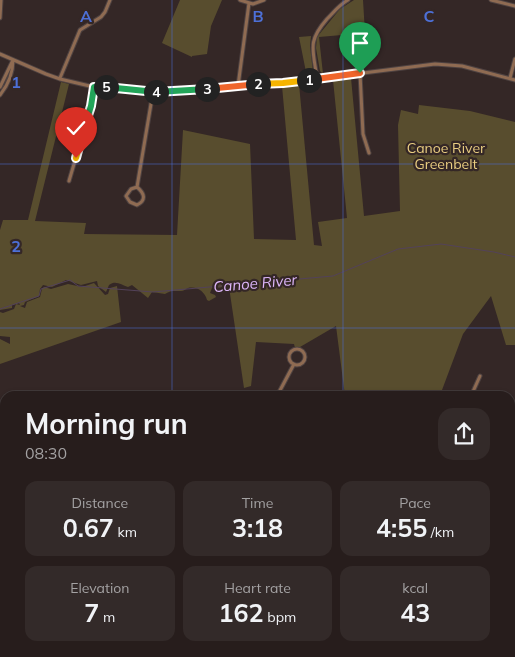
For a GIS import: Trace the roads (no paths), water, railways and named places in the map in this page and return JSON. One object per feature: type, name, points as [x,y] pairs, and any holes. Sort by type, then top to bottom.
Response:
[{"type":"street","points":[[0,18],[1,0]]},
{"type":"street","points":[[60,78],[80,30],[105,12],[110,0]]},
{"type":"street","points":[[240,0],[249,3],[264,0]]},
{"type":"street","points":[[317,78],[313,45],[315,35],[338,7],[348,0]]},
{"type":"street","points":[[491,0],[515,6]]},
{"type":"street","points":[[238,86],[249,3]]},
{"type":"street","points":[[0,54],[42,72],[94,87],[124,88],[153,92],[283,83],[435,64],[462,66],[515,80]]},
{"type":"street","points":[[510,78],[515,59]]},
{"type":"street","points":[[0,87],[13,60]]},
{"type":"street","points":[[0,95],[11,76],[13,60]]},
{"type":"street","points":[[360,73],[363,134],[369,153]]},
{"type":"street","points":[[69,182],[91,106],[94,87]]},
{"type":"street","points":[[137,187],[153,92]]},
{"type":"street","points":[[137,187],[143,192],[144,196],[137,206],[130,202],[126,196],[131,189],[137,187]]},
{"type":"street","points":[[296,349],[301,350],[305,356],[303,362],[294,364],[289,358],[290,354],[296,349]]},
{"type":"street","points":[[280,391],[294,364]]},
{"type":"street","points":[[473,391],[480,376]]},
{"type":"waterway","name":"Canoe River","points":[[0,309],[39,296],[41,289],[70,280],[78,286],[153,292],[333,276],[398,249],[441,244],[515,257]]},
{"type":"park label","name":"Canoe River Greenbelt","points":[[446,156]]}]
